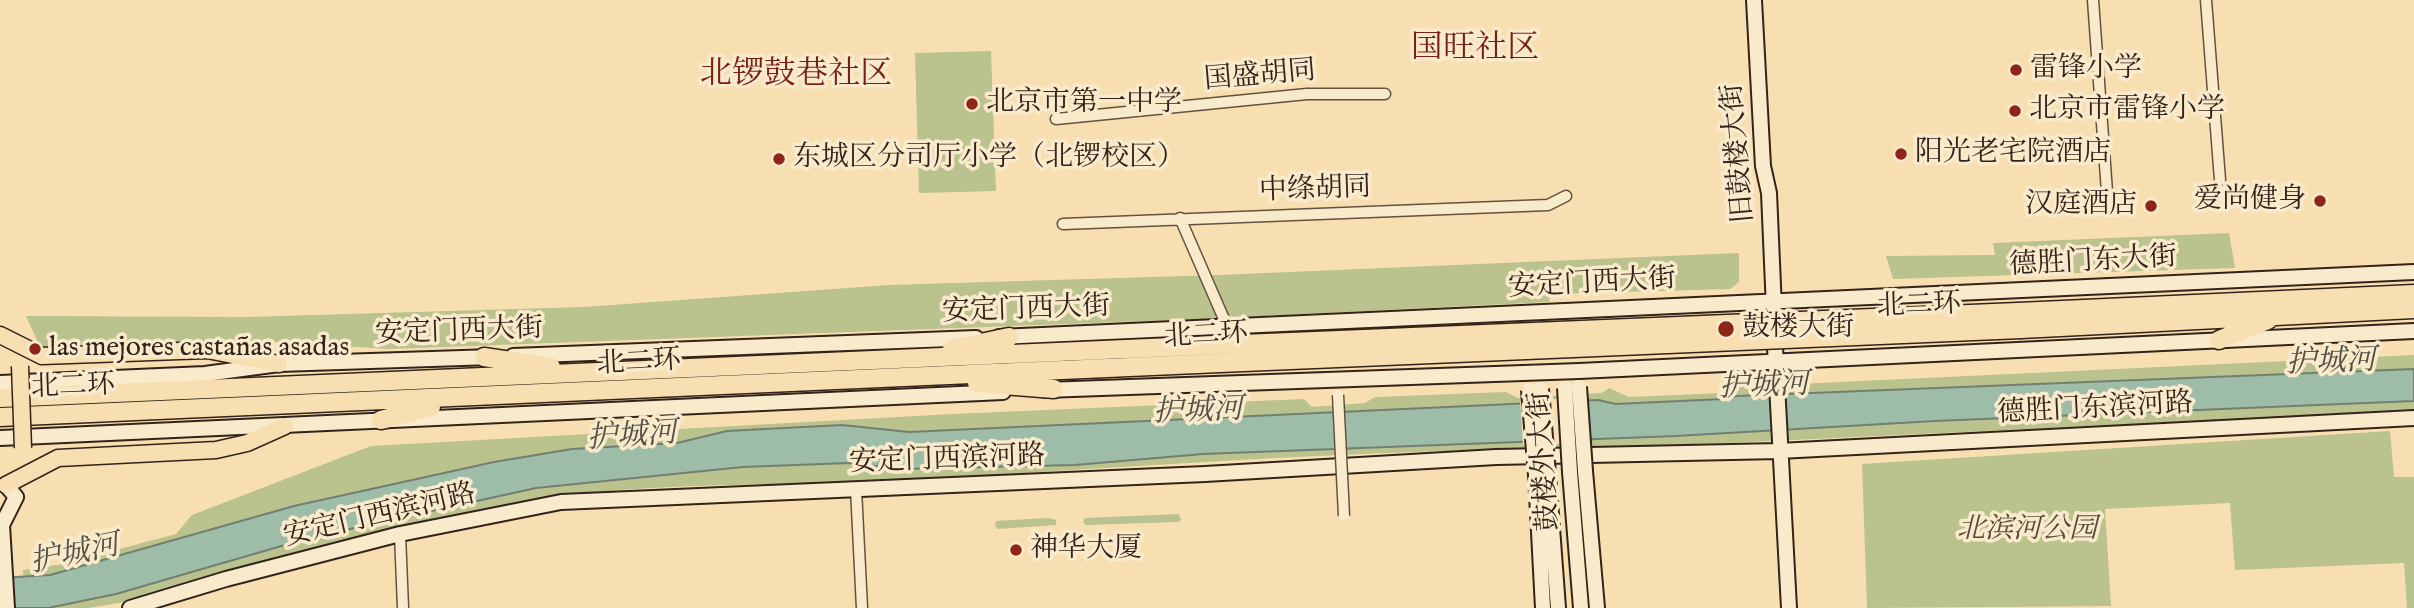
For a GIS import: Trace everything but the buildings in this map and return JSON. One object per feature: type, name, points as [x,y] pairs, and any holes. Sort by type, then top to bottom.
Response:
[{"type":"highway","name":"北二环","points":[[0,398],[593,373],[903,368],[2020,321],[2414,294]]},
{"type":"highway","name":"北二环","points":[[0,417],[462,399],[1218,345],[2414,309]]},
{"type":"highway","points":[[2219,340],[2281,314]]},
{"type":"highway","points":[[903,368],[1009,337]]},
{"type":"highway","points":[[484,357],[593,373]]},
{"type":"highway","points":[[903,368],[1054,389]]},
{"type":"highway","points":[[380,421],[462,399]]},
{"type":"main road","points":[[0,336],[42,356],[207,350],[279,364]]},
{"type":"main road","points":[[0,336],[9,345],[20,366],[23,448],[20,466],[7,492]]},
{"type":"main road","points":[[7,492],[58,458],[216,450],[247,443],[285,426]]},
{"type":"street","name":"旧鼓楼大街","points":[[1754,0],[1763,166],[1769,193],[1774,363],[1788,608]]},
{"type":"street","points":[[2094,0],[2107,192]]},
{"type":"street","points":[[2206,0],[2220,180]]},
{"type":"street","name":"国盛胡同","points":[[1056,119],[1307,94],[1385,94]]},
{"type":"street","name":"中绦胡同","points":[[1063,223],[1548,205],[1566,196]]},
{"type":"street","points":[[1181,218],[1227,326]]},
{"type":"street","name":"德胜门东大街","points":[[1774,301],[2414,272]]},
{"type":"street","points":[[1830,300],[1833,359]]},
{"type":"street","name":"安定门西大街","points":[[0,383],[205,374],[279,364],[1009,337],[1774,301]]},
{"type":"street","points":[[1595,309],[1597,370]]},
{"type":"street","name":"鼓楼外大街","points":[[1569,310],[1578,472],[1580,608]]},
{"type":"street","name":"鼓楼外大街","points":[[1531,312],[1542,475],[1558,608]]},
{"type":"street","points":[[1499,314],[1501,374]]},
{"type":"street","points":[[0,438],[1054,389],[1337,387],[1501,374],[2414,331]]},
{"type":"street","points":[[1337,387],[1344,516]]},
{"type":"street","name":"德胜门东滨河路","points":[[1779,451],[2414,418]]},
{"type":"street","name":"安定门西滨河路","points":[[130,608],[226,579],[400,534],[561,502],[1496,457],[1779,451]]},
{"type":"street","name":"鼓楼外大街","points":[[1578,472],[1597,608]]},
{"type":"street","name":"鼓楼外大街","points":[[1542,475],[1543,608]]},
{"type":"street","points":[[856,489],[862,608]]},
{"type":"street","points":[[7,492],[2,525],[7,608]]},
{"type":"street","points":[[400,534],[403,608]]},
{"type":"green space","points":[[991,51],[996,191],[919,193],[915,53]]},
{"type":"green space","points":[[2229,233],[2235,268],[1893,279],[1886,256],[1995,255],[1993,243]]},
{"type":"green space","points":[[1739,253],[1739,282],[1730,289],[1550,294],[1549,302],[1203,319],[389,349],[259,341],[40,347],[26,316],[248,317],[584,307],[889,285],[1218,275]]},
{"type":"green space","points":[[2414,355],[2414,411],[1600,449],[1340,455],[906,480],[626,490],[533,501],[430,521],[328,546],[126,602],[88,608],[25,608],[23,570],[63,564],[176,534],[192,515],[371,446],[952,414],[1304,399],[1312,407],[1365,403],[1375,397],[1506,392],[1518,398],[1602,393],[1609,388],[1629,397],[1723,393],[1734,387]]},
{"type":"green space","name":"北滨河公园","points":[[2390,431],[2394,477],[2414,477],[2414,608],[2407,608],[2404,563],[2235,570],[2230,503],[2105,509],[2111,606],[1867,608],[1862,464]]},
{"type":"green space","points":[[1179,514],[1181,520],[1178,522],[1086,525],[1083,522],[1085,518]]},
{"type":"green space","points":[[1048,518],[1056,520],[1056,525],[998,529],[995,526],[996,521]]},
{"type":"shaded area","points":[[2414,369],[2414,401],[1935,421],[1676,436],[1203,454],[1075,465],[899,469],[849,463],[743,467],[536,488],[309,538],[116,594],[48,608],[0,608],[0,578],[50,575],[294,506],[494,462],[572,449],[677,443],[727,431],[842,425],[909,432],[1598,400],[1616,404],[1723,399],[1736,396]]},
{"type":"pier","points":[[1587,397],[1590,443],[1523,445],[1520,401]]},
{"type":"place","name":"雷锋小学","points":[[2016,70]]},
{"type":"place","name":"北京市第一中学","points":[[972,104]]},
{"type":"place","name":"北京市雷锋小学","points":[[2015,111]]},
{"type":"place","name":"阳光老宅院酒店","points":[[1901,154]]},
{"type":"place","name":"东城区分司厅小学（北锣校区）","points":[[779,159]]},
{"type":"place","name":"爱尚健身","points":[[2320,201]]},
{"type":"place","name":"汉庭酒店","points":[[2151,206]]},
{"type":"place","name":"鼓楼大街","points":[[1726,329]]},
{"type":"place","name":"las mejores castañas asadas","points":[[35,349]]},
{"type":"place","name":"神华大厦","points":[[1016,550]]},
{"type":"district","name":"国旺社区","points":[[1475,50]]},
{"type":"district","name":"北锣鼓巷社区","points":[[796,76]]},
{"type":"water label","name":"护城河","points":[[2331,364]]},
{"type":"water label","name":"护城河","points":[[1764,388]]},
{"type":"water label","name":"护城河","points":[[1198,413]]},
{"type":"water label","name":"护城河","points":[[632,438]]},
{"type":"water label","name":"护城河","points":[[75,556]]}]
